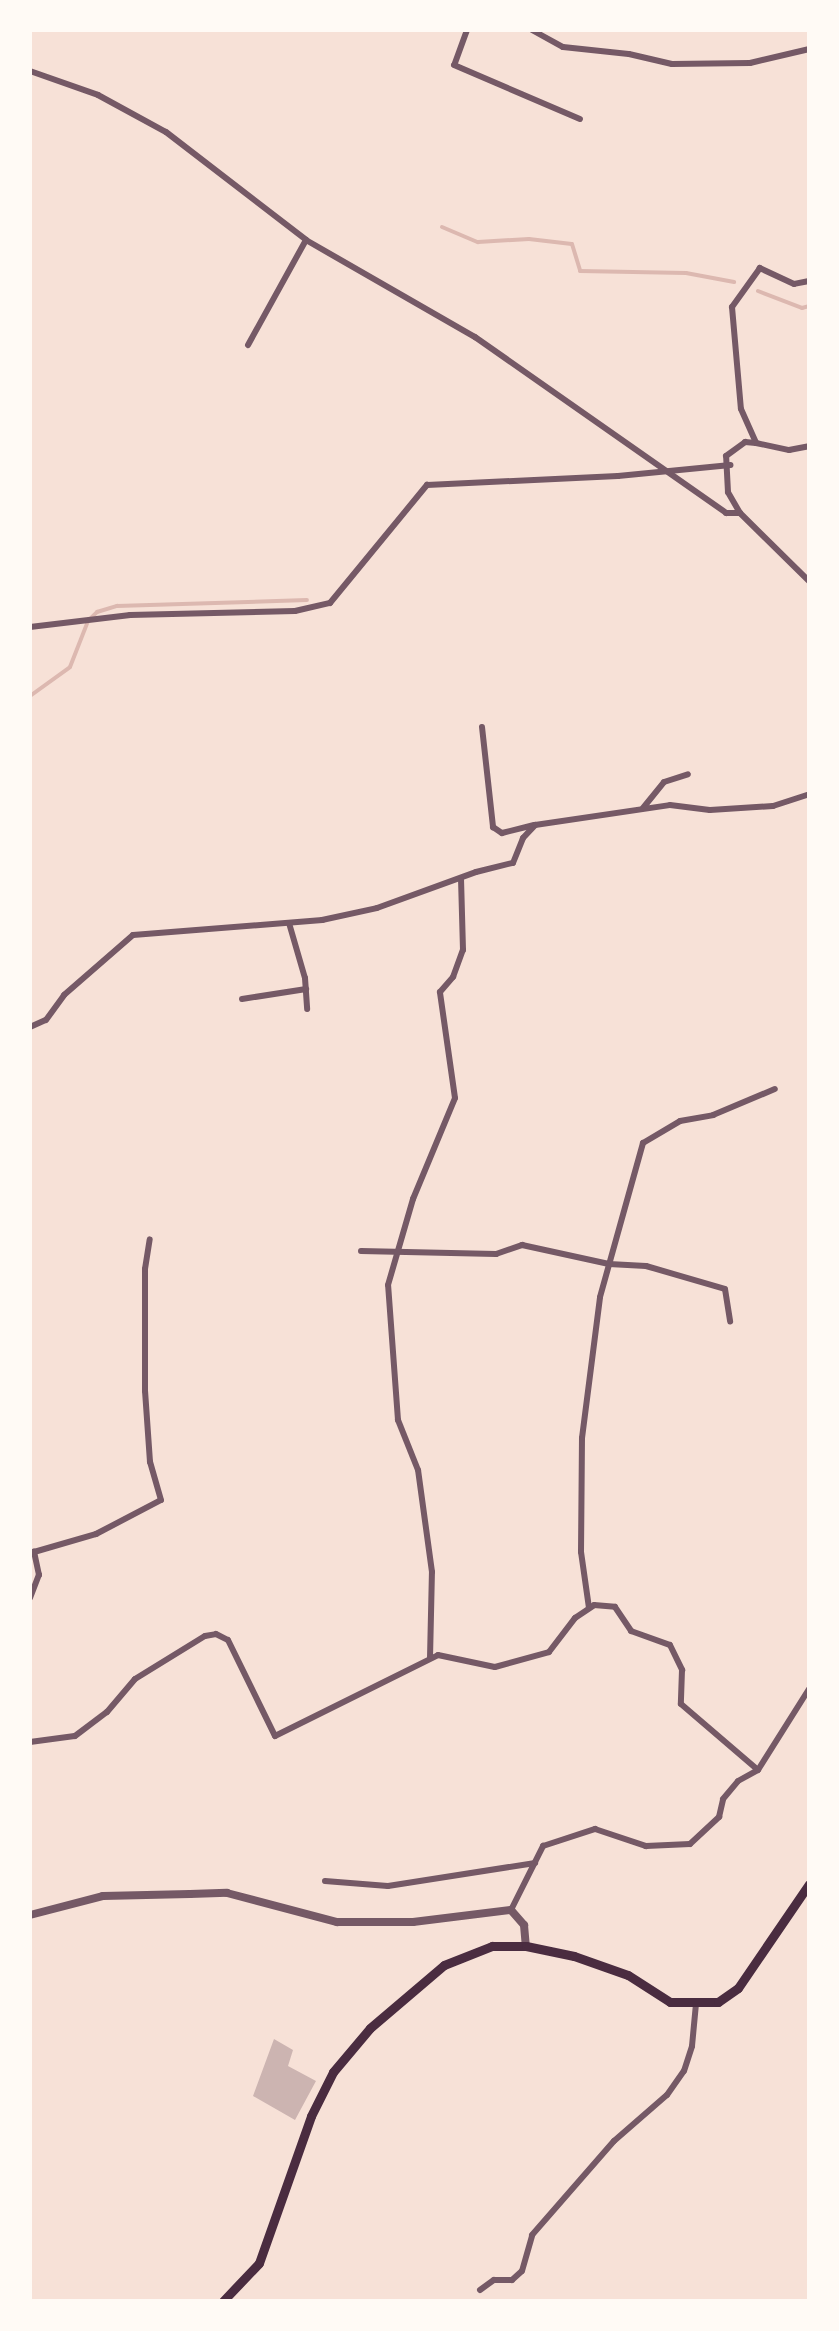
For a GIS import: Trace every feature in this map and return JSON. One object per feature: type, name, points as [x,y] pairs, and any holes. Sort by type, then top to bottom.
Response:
[{"type":"main road","points":[[223,2301],[259,2263],[311,2116],[333,2072],[360,2039],[444,1965],[492,1946],[526,1946],[574,1956],[628,1975],[670,2002],[718,2002],[738,1988],[809,1884]]},
{"type":"street","points":[[467,30],[454,65],[580,119]]},
{"type":"street","points":[[532,30],[562,47],[630,54],[672,64],[750,63],[809,49]]},
{"type":"street","points":[[30,71],[68,84],[166,132],[306,240],[475,337],[726,513],[740,512]]},
{"type":"street","points":[[248,344],[306,240]]},
{"type":"street","points":[[756,443],[740,409],[732,306],[760,268],[794,284],[809,281]]},
{"type":"street","points":[[809,446],[788,450],[745,442],[726,456],[730,466],[728,492],[740,512],[809,581]]},
{"type":"street","points":[[30,628],[130,615],[313,608],[330,603],[427,485],[669,473],[730,466]]},
{"type":"street","points":[[482,726],[492,827],[502,833],[642,809],[773,806],[809,794]]},
{"type":"street","points":[[642,809],[664,782],[688,774]]},
{"type":"street","points":[[30,1028],[46,1020],[64,995],[133,935],[289,923],[377,908],[513,863],[522,838],[536,825]]},
{"type":"street","points":[[430,1659],[432,1572],[418,1470],[398,1420],[388,1286],[414,1199],[455,1098],[440,992],[453,977],[463,950],[461,880]]},
{"type":"street","points":[[289,923],[306,988],[307,1010]]},
{"type":"street","points":[[242,999],[306,988]]},
{"type":"street","points":[[589,1608],[582,1552],[582,1438],[609,1264],[643,1143],[680,1121],[713,1115],[775,1089]]},
{"type":"street","points":[[30,1598],[39,1575],[32,1549],[96,1534],[161,1500],[150,1462],[145,1391],[145,1269],[150,1239]]},
{"type":"street","points":[[361,1251],[496,1254],[522,1245],[609,1264],[646,1266],[724,1289],[730,1322]]},
{"type":"street","points":[[30,1742],[75,1736],[107,1712],[135,1679],[205,1636],[216,1634],[228,1640],[275,1736],[438,1655],[495,1667],[550,1652],[576,1618],[589,1608],[616,1607],[631,1631],[670,1645],[682,1670],[681,1704],[758,1770]]},
{"type":"street","points":[[511,1910],[543,1846],[595,1829],[646,1846],[690,1844],[719,1817],[724,1800],[738,1781],[758,1770],[809,1689]]},
{"type":"street","points":[[325,1881],[388,1886],[535,1862]]},
{"type":"street","points":[[30,1915],[102,1896],[208,1894],[227,1894],[337,1922],[413,1922],[511,1910]]},
{"type":"street","points":[[511,1910],[524,1925],[526,1946]]},
{"type":"street","points":[[480,2290],[494,2280],[512,2280],[522,2272],[532,2235],[614,2141],[668,2095],[684,2071],[692,2046],[696,2004]]},
{"type":"building","points":[[274,2039],[293,2050],[288,2066],[316,2081],[295,2120],[253,2096]]},
{"type":"waterway","points":[[442,227],[478,242],[529,239],[572,244],[580,271],[686,273],[734,282]]},
{"type":"waterway","points":[[758,291],[802,308],[809,306]]},
{"type":"waterway","points":[[30,696],[70,667],[88,621],[97,612],[117,606],[307,600]]}]
